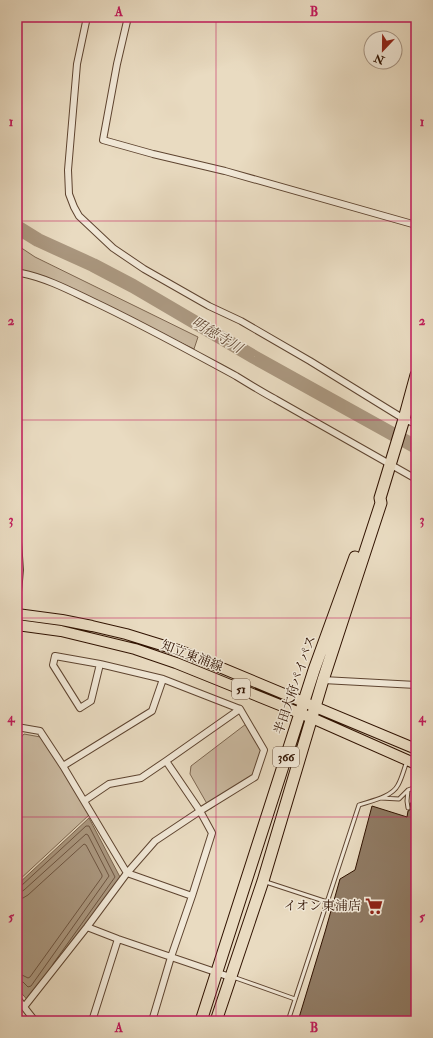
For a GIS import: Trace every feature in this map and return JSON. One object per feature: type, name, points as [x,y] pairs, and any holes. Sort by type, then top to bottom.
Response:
[{"type":"highway","name":"半田大府パイパス","points":[[216,1021],[263,881],[323,680],[381,502],[380,498],[416,375]]},
{"type":"highway","name":"半田大府パイパス","points":[[201,1021],[316,663],[375,502],[380,498]]},
{"type":"main road","name":"知立東浦線","points":[[17,614],[92,626],[181,651],[416,749]]},
{"type":"main road","name":"知立東浦線","points":[[17,625],[61,631],[135,649],[190,669],[300,713],[411,762]]},
{"type":"street","points":[[87,17],[77,64],[68,170],[69,194],[74,207],[83,221],[113,248],[144,269],[209,306],[241,321],[310,361],[403,423],[416,424]]},
{"type":"street","points":[[128,17],[117,64],[103,140],[232,173],[416,225]]},
{"type":"street","points":[[17,276],[21,273],[33,275],[110,309],[166,338],[416,479]]},
{"type":"street","points":[[17,528],[20,570],[17,603]]},
{"type":"street","points":[[24,1007],[127,873],[155,841],[255,777],[264,750],[240,709],[163,679],[100,664],[55,656],[53,665],[80,708],[91,701],[100,664]]},
{"type":"street","points":[[63,766],[152,711],[163,679]]},
{"type":"street","points":[[323,680],[416,685]]},
{"type":"street","points":[[84,801],[109,784],[141,778],[240,709]]},
{"type":"street","points":[[17,727],[40,731],[63,766],[127,873],[192,896]]},
{"type":"street","points":[[152,1021],[171,957],[212,833],[200,811],[166,761]]},
{"type":"street","points":[[87,927],[230,977]]},
{"type":"street","points":[[92,1021],[118,939]]},
{"type":"street","points":[[17,998],[35,1021]]},
{"type":"lane","points":[[288,1021],[359,805],[390,793],[398,786],[411,762]]},
{"type":"lane","points":[[380,798],[399,798],[408,790],[416,788]]},
{"type":"lane","points":[[408,790],[408,808]]},
{"type":"lane","points":[[263,881],[327,902]]},
{"type":"lane","points":[[230,977],[295,999]]},
{"type":"shaded area","points":[[17,245],[35,257],[198,337],[194,349],[59,285],[33,275],[17,276]]},
{"type":"shaded area","points":[[246,724],[264,750],[255,777],[210,809],[190,774],[191,766]]},
{"type":"shaded area","points":[[24,734],[46,738],[89,815],[17,882],[17,742]]},
{"type":"water","points":[[89,818],[120,877],[30,1003],[17,988],[17,885]]},
{"type":"building","name":"イオン東浦店","points":[[410,803],[416,804],[416,1021],[298,1021],[340,879],[355,870],[372,806],[407,817],[408,811],[411,809]]},
{"type":"waterway","name":"明徳寺川","points":[[17,227],[38,240],[93,265],[133,286],[254,357],[416,447]]},
{"type":"place","name":"イオン東浦店","points":[[374,906]]}]
